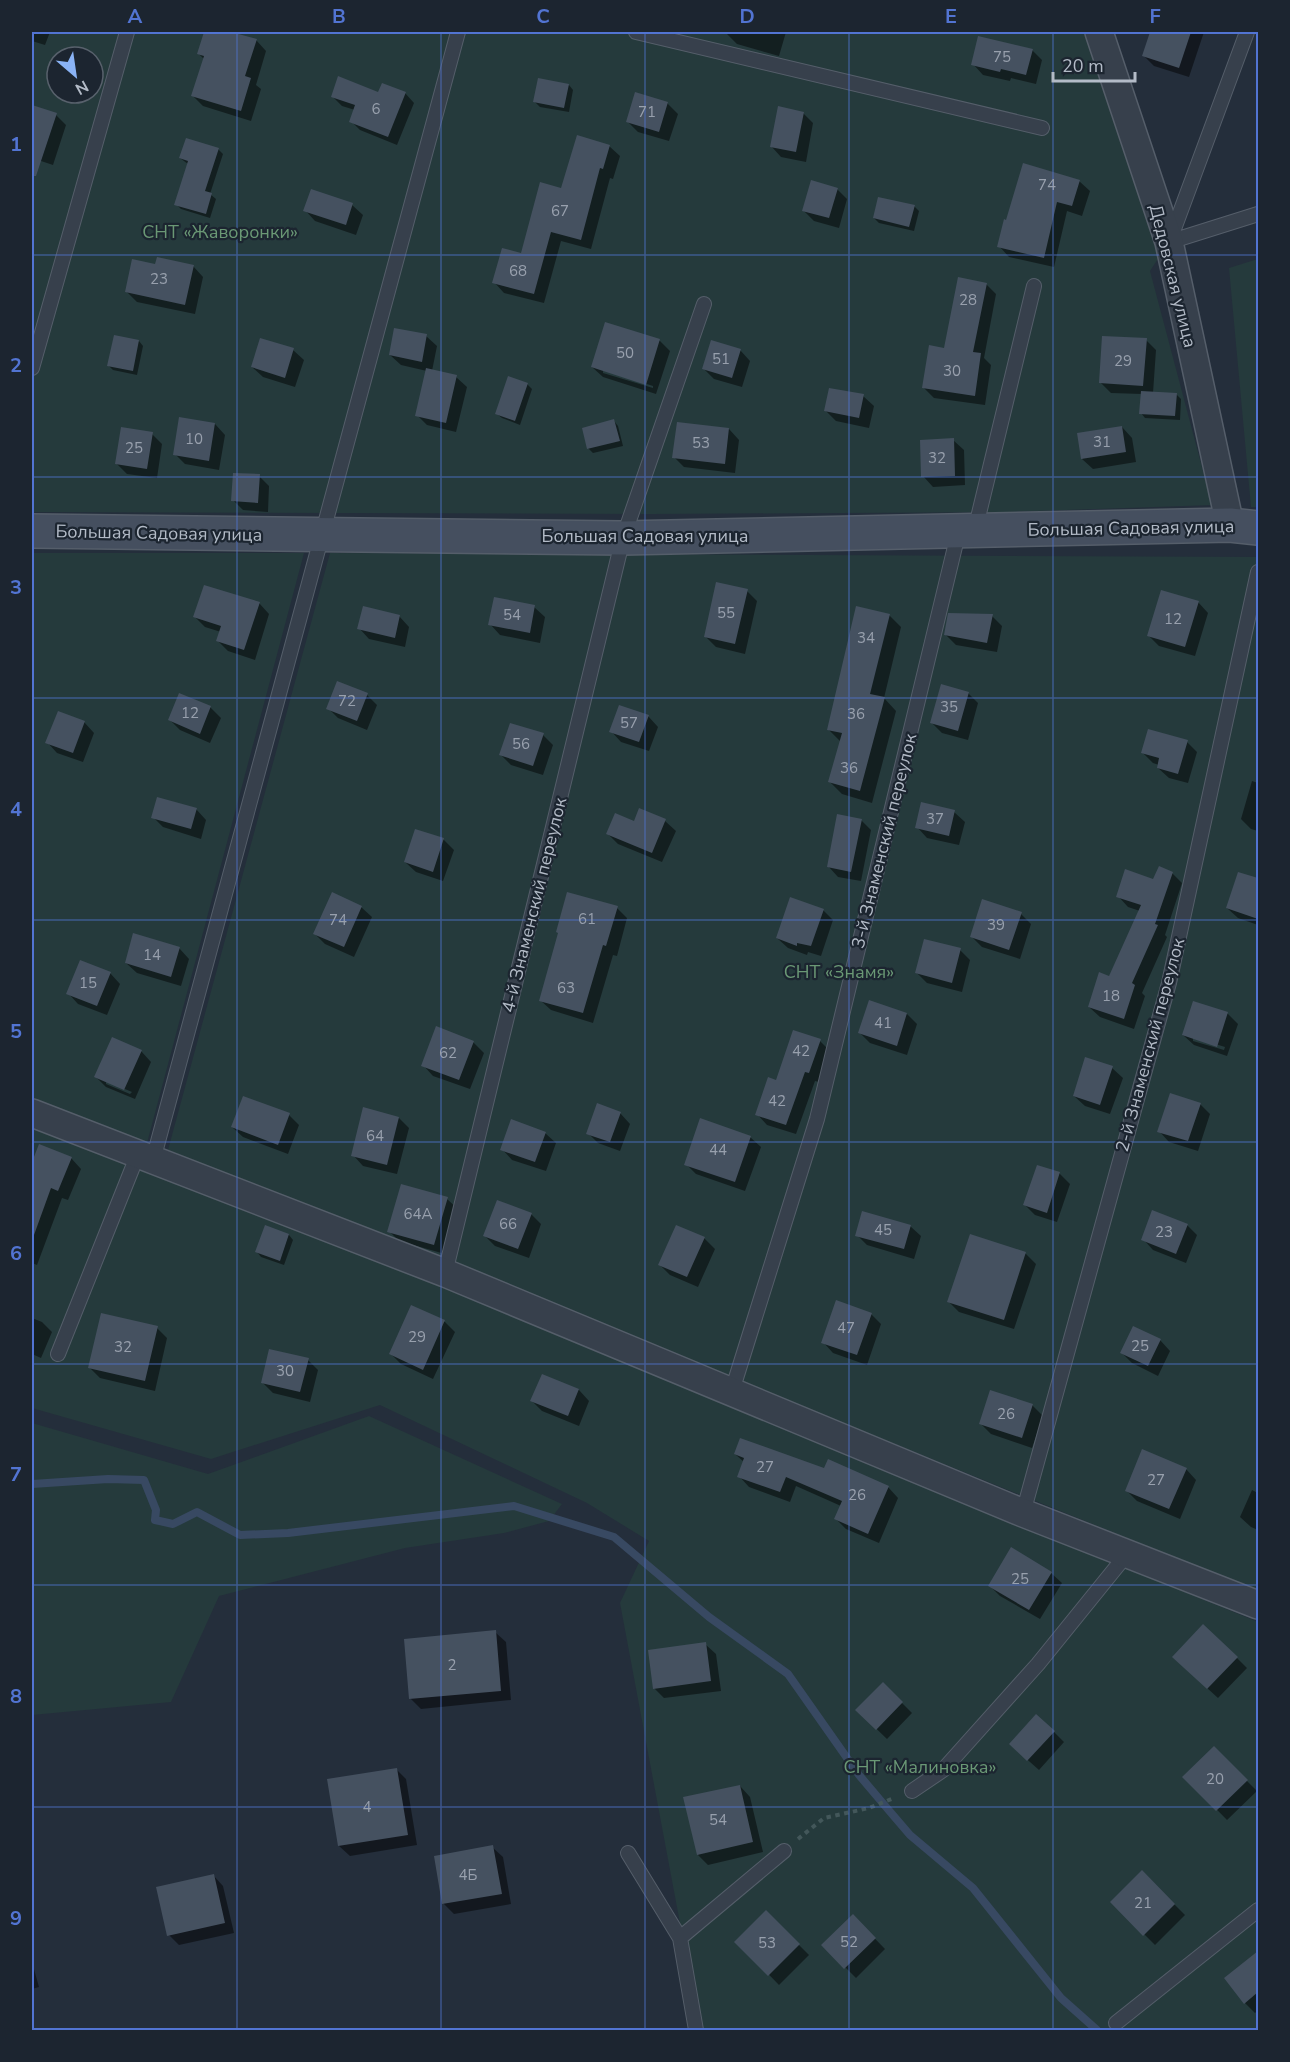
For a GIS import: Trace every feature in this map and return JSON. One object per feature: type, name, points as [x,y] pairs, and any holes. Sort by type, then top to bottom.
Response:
[{"type":"street","name":"Дедовская улица","points":[[1099,32],[1169,242],[1244,526]]},
{"type":"street","name":"Большая Садовая улица","points":[[32,531],[623,538],[1244,526]]},
{"type":"street","points":[[32,1113],[445,1273],[1023,1513],[1258,1605]]},
{"type":"lane","points":[[32,368],[127,32]]},
{"type":"lane","points":[[58,1354],[145,1157],[321,534],[458,32]]},
{"type":"lane","points":[[636,32],[1042,128]]},
{"type":"lane","points":[[1169,242],[1247,32]]},
{"type":"lane","points":[[1169,242],[1258,214]]},
{"type":"lane","name":"3-й Знаменский переулок","points":[[732,1391],[817,1119],[967,530],[1034,286]]},
{"type":"lane","name":"4-й Знаменский переулок","points":[[445,1273],[623,538],[704,304]]},
{"type":"lane","name":"2-й Знаменский переулок","points":[[1023,1513],[1169,983],[1258,573]]},
{"type":"lane","points":[[912,1791],[943,1770],[1038,1664],[1127,1554]]},
{"type":"lane","points":[[680,1938],[784,1851]]},
{"type":"lane","points":[[628,1853],[680,1938],[696,2031]]},
{"type":"lane","points":[[1116,2023],[1258,1910]]},
{"type":"path","points":[[784,1851],[824,1818],[869,1808],[912,1791]]},
{"type":"green space","name":"СНТ «Жаворонки»","points":[[32,32],[1099,32],[1169,242],[1150,271],[1212,505],[1009,512],[651,514],[32,512]]},
{"type":"green space","points":[[1258,259],[1258,507],[1251,507],[1229,268]]},
{"type":"green space","points":[[32,553],[304,553],[147,1143],[32,1099]]},
{"type":"green space","name":"СНТ «Знамя»","points":[[330,553],[1258,557],[1258,1591],[168,1150]]},
{"type":"green space","name":"СНТ «Малиновка»","points":[[32,1124],[249,1208],[1258,1622],[1258,2030],[700,2030],[620,1603],[649,1541],[587,1503],[380,1405],[211,1459],[32,1408]]},
{"type":"green space","points":[[369,1416],[562,1504],[549,1521],[504,1533],[405,1548],[219,1596],[171,1702],[32,1715],[32,1423],[208,1474]]},
{"type":"building","points":[[204,32],[231,32],[257,39],[245,76],[251,78],[241,111],[191,96],[204,56],[197,54]]},
{"type":"building","points":[[1150,32],[1191,32],[1179,68],[1142,56]]},
{"type":"building","points":[[978,36],[1033,49],[1026,75],[971,65]]},
{"type":"building","points":[[338,76],[378,92],[382,83],[406,92],[388,137],[349,122],[355,105],[331,97]]},
{"type":"building","points":[[538,78],[569,84],[564,108],[533,102]]},
{"type":"building","points":[[635,92],[668,102],[659,132],[626,122]]},
{"type":"building","points":[[32,105],[57,113],[36,176],[32,176]]},
{"type":"building","points":[[778,106],[804,112],[796,152],[770,147]]},
{"type":"building","points":[[577,135],[610,145],[603,169],[600,168],[581,240],[551,232],[534,294],[492,283],[502,248],[521,253],[540,182],[561,188]]},
{"type":"building","points":[[186,138],[219,148],[205,191],[212,193],[206,214],[174,205],[188,161],[179,158]]},
{"type":"building","points":[[1023,163],[1080,180],[1072,206],[1057,202],[1044,258],[997,247]]},
{"type":"building","points":[[811,180],[838,188],[829,218],[802,211]]},
{"type":"building","points":[[311,189],[353,203],[346,225],[303,211]]},
{"type":"building","points":[[878,197],[915,205],[909,227],[873,218]]},
{"type":"building","points":[[157,257],[194,265],[185,305],[125,292],[132,259],[155,264]]},
{"type":"building","points":[[958,277],[987,283],[973,352],[981,353],[975,396],[922,388],[929,345],[944,348]]},
{"type":"building","points":[[605,322],[660,339],[646,385],[591,367]]},
{"type":"building","points":[[394,328],[427,334],[422,362],[389,355]]},
{"type":"building","points":[[114,335],[139,340],[133,371],[107,366]]},
{"type":"building","points":[[1102,336],[1147,338],[1143,386],[1099,383]]},
{"type":"building","points":[[260,338],[294,348],[285,378],[251,367]]},
{"type":"building","points":[[711,340],[741,349],[732,378],[702,369]]},
{"type":"building","points":[[426,368],[457,375],[446,423],[415,416]]},
{"type":"building","points":[[508,376],[528,383],[515,421],[495,414]]},
{"type":"building","points":[[829,388],[864,394],[859,418],[824,411]]},
{"type":"building","points":[[1141,391],[1177,393],[1175,416],[1139,414]]},
{"type":"building","points":[[179,417],[215,423],[209,461],[173,455]]},
{"type":"building","points":[[614,419],[620,441],[587,449],[582,428]]},
{"type":"building","points":[[677,422],[729,428],[725,464],[672,458]]},
{"type":"building","points":[[1122,426],[1126,452],[1081,459],[1077,433]]},
{"type":"building","points":[[121,427],[153,432],[147,469],[115,464]]},
{"type":"building","points":[[954,438],[955,476],[921,477],[920,440]]},
{"type":"building","points":[[233,473],[260,474],[258,503],[231,501]]},
{"type":"building","points":[[716,582],[748,589],[735,644],[704,637]]},
{"type":"building","points":[[204,585],[260,602],[244,650],[216,641],[221,626],[193,617]]},
{"type":"building","points":[[1161,590],[1199,601],[1185,647],[1147,636]]},
{"type":"building","points":[[494,597],[535,605],[530,633],[488,625]]},
{"type":"building","points":[[363,606],[400,615],[395,638],[357,629]]},
{"type":"building","points":[[856,606],[890,614],[870,694],[885,697],[860,791],[828,782],[842,733],[827,730]]},
{"type":"building","points":[[948,613],[993,614],[987,643],[944,635]]},
{"type":"building","points":[[337,681],[368,693],[357,721],[326,709]]},
{"type":"building","points":[[941,684],[969,692],[958,731],[930,723]]},
{"type":"building","points":[[179,693],[211,706],[200,734],[168,720]]},
{"type":"building","points":[[619,705],[649,715],[639,742],[609,732]]},
{"type":"building","points":[[58,711],[85,721],[73,753],[45,743]]},
{"type":"building","points":[[510,723],[544,733],[533,766],[499,755]]},
{"type":"building","points":[[1148,729],[1188,740],[1178,774],[1157,768],[1159,758],[1141,753]]},
{"type":"building","points":[[157,797],[197,808],[191,829],[151,818]]},
{"type":"building","points":[[921,802],[955,810],[949,836],[915,828]]},
{"type":"building","points":[[639,808],[666,819],[652,853],[606,834],[615,813],[634,821]]},
{"type":"building","points":[[837,814],[862,819],[851,872],[827,867]]},
{"type":"building","points":[[415,829],[444,838],[433,872],[404,862]]},
{"type":"building","points":[[1159,866],[1173,872],[1155,924],[1158,925],[1132,983],[1135,985],[1124,1019],[1088,1007],[1099,972],[1109,976],[1141,905],[1116,897],[1125,869],[1153,879]]},
{"type":"building","points":[[1238,872],[1258,878],[1258,919],[1226,908]]},
{"type":"building","points":[[332,892],[362,906],[344,947],[313,934]]},
{"type":"building","points":[[567,892],[618,906],[606,946],[603,945],[583,1013],[539,1001]]},
{"type":"building","points":[[790,897],[824,909],[811,946],[797,943],[797,946],[776,938]]},
{"type":"building","points":[[982,899],[1022,912],[1009,950],[970,937]]},
{"type":"building","points":[[133,933],[180,947],[171,977],[125,963]]},
{"type":"building","points":[[924,939],[961,948],[952,983],[915,973]]},
{"type":"building","points":[[80,960],[111,972],[97,1006],[66,994]]},
{"type":"building","points":[[869,1000],[907,1013],[897,1046],[858,1033]]},
{"type":"building","points":[[1193,1001],[1228,1012],[1217,1047],[1182,1035]]},
{"type":"building","points":[[436,1026],[474,1041],[459,1080],[421,1066]]},
{"type":"building","points":[[793,1030],[821,1039],[809,1073],[805,1072],[786,1125],[755,1115],[768,1077],[776,1080]]},
{"type":"building","points":[[112,1037],[142,1050],[124,1090],[94,1077]]},
{"type":"building","points":[[1085,1057],[1113,1066],[1100,1105],[1073,1096]]},
{"type":"building","points":[[1170,1093],[1201,1103],[1188,1141],[1157,1132]]},
{"type":"building","points":[[243,1096],[290,1113],[278,1145],[231,1127]]},
{"type":"building","points":[[597,1103],[621,1112],[610,1142],[586,1134]]},
{"type":"building","points":[[363,1107],[399,1117],[387,1165],[351,1156]]},
{"type":"building","points":[[700,1118],[751,1136],[735,1182],[684,1165]]},
{"type":"building","points":[[511,1119],[546,1132],[535,1162],[500,1150]]},
{"type":"building","points":[[39,1144],[72,1157],[58,1191],[51,1188],[34,1235],[32,1235],[32,1162]]},
{"type":"building","points":[[1037,1165],[1060,1172],[1047,1213],[1023,1205]]},
{"type":"building","points":[[401,1184],[448,1197],[434,1245],[387,1232]]},
{"type":"building","points":[[497,1200],[532,1213],[518,1249],[483,1236]]},
{"type":"building","points":[[1152,1210],[1188,1224],[1176,1254],[1141,1240]]},
{"type":"building","points":[[862,1211],[911,1225],[904,1249],[855,1236]]},
{"type":"building","points":[[265,1225],[289,1234],[280,1261],[255,1252]]},
{"type":"building","points":[[676,1225],[705,1237],[687,1277],[658,1265]]},
{"type":"building","points":[[970,1234],[1026,1252],[1004,1320],[947,1302]]},
{"type":"building","points":[[836,1300],[872,1313],[857,1355],[821,1343]]},
{"type":"building","points":[[411,1305],[445,1320],[423,1370],[389,1354]]},
{"type":"building","points":[[101,1313],[158,1326],[145,1381],[88,1368]]},
{"type":"building","points":[[1133,1326],[1161,1339],[1148,1366],[1120,1353]]},
{"type":"building","points":[[269,1349],[309,1358],[300,1392],[261,1383]]},
{"type":"building","points":[[542,1374],[579,1389],[568,1416],[530,1401]]},
{"type":"building","points":[[990,1390],[1033,1404],[1022,1438],[979,1424]]},
{"type":"building","points":[[740,1438],[824,1468],[828,1459],[889,1486],[868,1534],[834,1519],[842,1501],[786,1477],[780,1492],[737,1477],[744,1458],[734,1454]]},
{"type":"building","points":[[1142,1449],[1187,1468],[1169,1509],[1125,1491]]},
{"type":"building","points":[[1011,1547],[1052,1572],[1029,1610],[988,1586]]},
{"type":"building","points":[[1203,1624],[1238,1657],[1207,1689],[1172,1657]]},
{"type":"building","points":[[496,1630],[501,1691],[409,1699],[404,1639]]},
{"type":"building","points":[[706,1642],[711,1681],[653,1689],[648,1650]]},
{"type":"building","points":[[883,1682],[903,1702],[876,1730],[855,1710]]},
{"type":"building","points":[[1036,1714],[1055,1731],[1027,1761],[1009,1744]]},
{"type":"building","points":[[1214,1746],[1248,1780],[1216,1811],[1182,1777]]},
{"type":"building","points":[[397,1768],[408,1835],[338,1846],[327,1779]]},
{"type":"building","points":[[740,1785],[753,1842],[697,1855],[683,1797]]},
{"type":"building","points":[[493,1845],[502,1894],[442,1904],[434,1856]]},
{"type":"building","points":[[1142,1870],[1175,1904],[1143,1936],[1110,1902]]},
{"type":"building","points":[[214,1874],[225,1923],[167,1936],[156,1887]]},
{"type":"building","points":[[766,1910],[800,1944],[768,1976],[734,1942]]},
{"type":"building","points":[[853,1914],[876,1938],[844,1969],[821,1945]]},
{"type":"building","points":[[1258,1951],[1258,1992],[1244,2004],[1224,1978]]},
{"type":"waterway","points":[[32,1484],[108,1479],[144,1480],[156,1510],[155,1520],[173,1524],[197,1512],[240,1535],[288,1533],[514,1506],[614,1537],[709,1617],[788,1674],[859,1775],[910,1835],[973,1888],[1061,1998],[1097,2030]]}]
